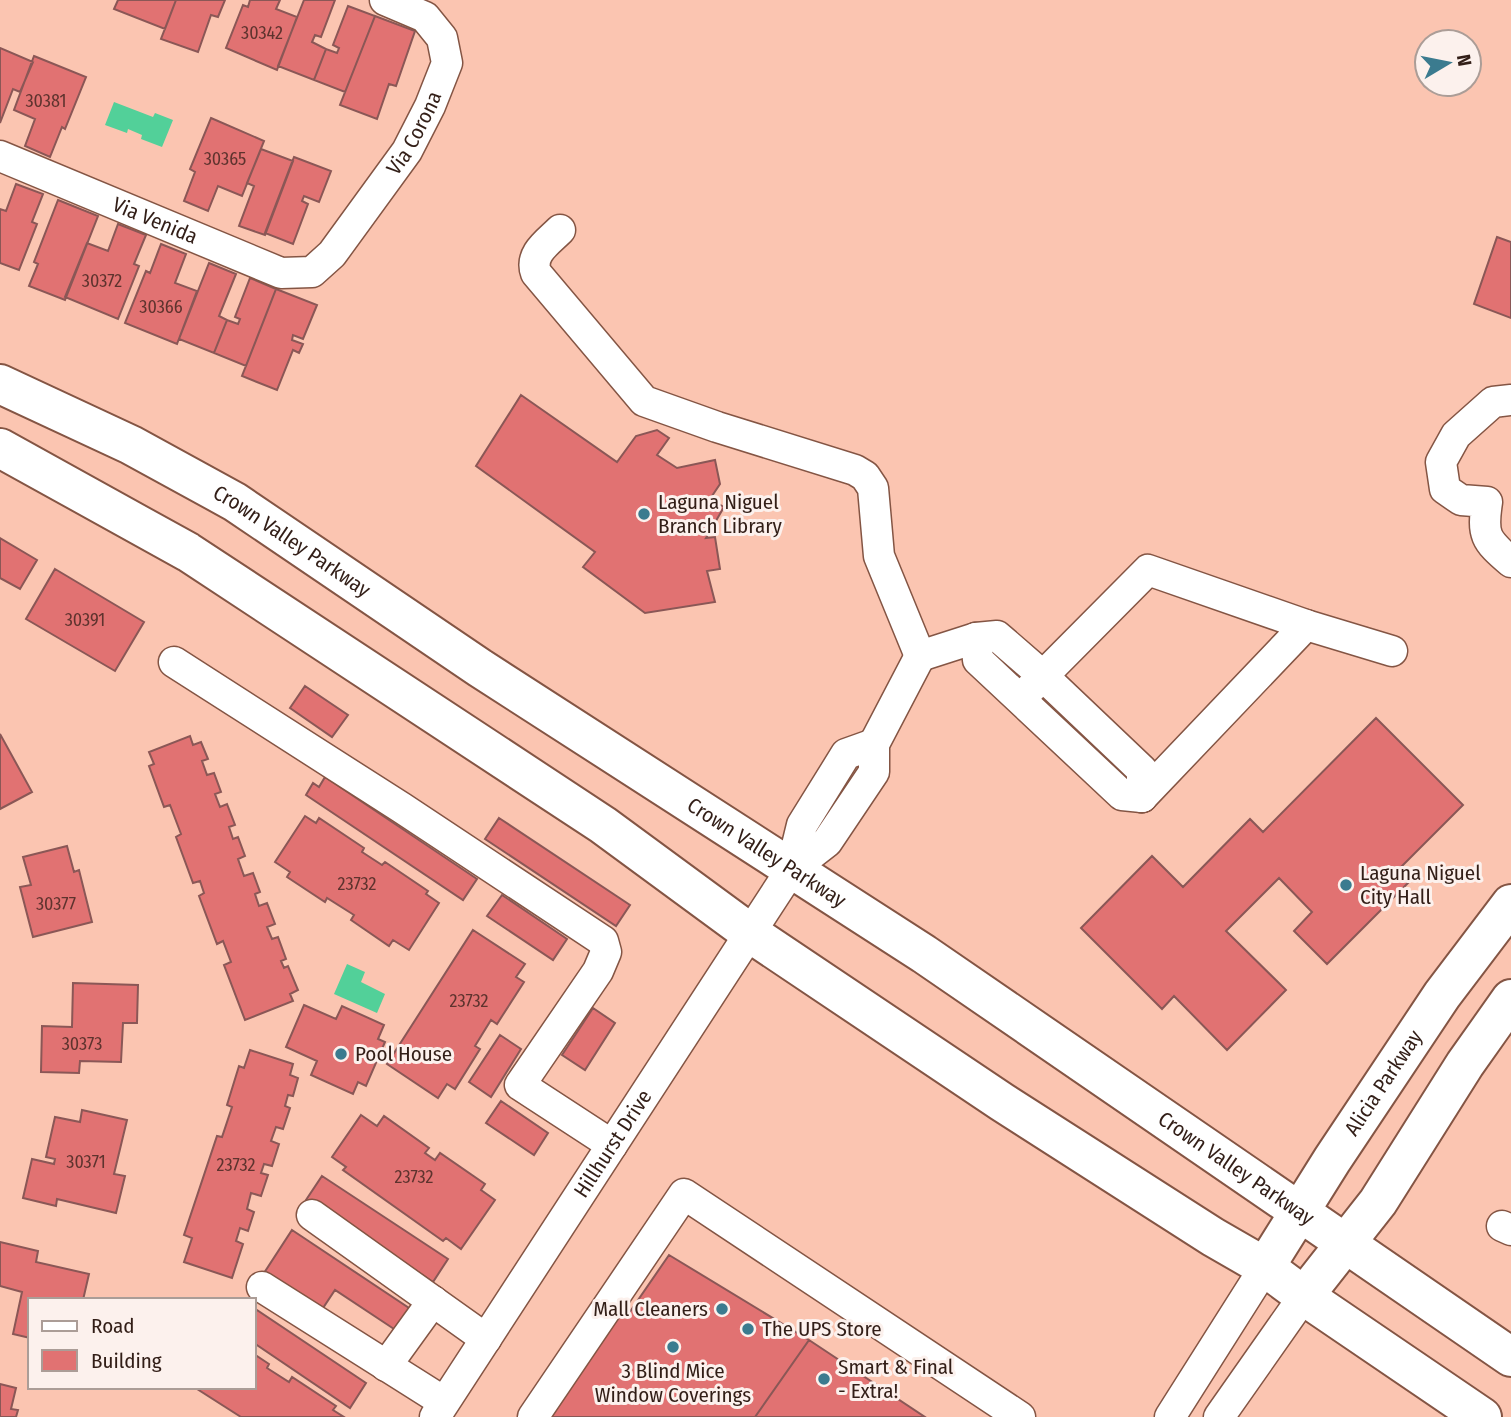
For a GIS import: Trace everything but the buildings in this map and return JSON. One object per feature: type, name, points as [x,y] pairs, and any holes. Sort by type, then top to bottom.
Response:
[{"type":"main road","name":"Crown Valley Parkway","points":[[0,384],[131,445],[235,502],[492,676],[924,954],[1511,1357]]},
{"type":"main road","points":[[0,449],[188,552],[603,825],[750,933],[1002,1102],[1213,1237],[1265,1267],[1482,1417]]},
{"type":"main road","name":"Alicia Parkway","points":[[1265,1267],[1442,995],[1511,904]]},
{"type":"main road","points":[[1304,1296],[1378,1202],[1465,1064],[1511,999]]},
{"type":"street","name":"Via Corona","points":[[312,272],[332,254],[407,151],[430,106],[447,63],[442,38],[425,17],[385,0]]},
{"type":"street","name":"Via Venida","points":[[0,156],[281,273],[312,272]]},
{"type":"street","points":[[560,230],[536,256],[533,264],[536,273],[644,401],[855,470],[865,476],[873,488],[879,556],[920,656],[976,638],[997,636],[1142,770],[1142,797]]},
{"type":"street","points":[[1511,400],[1493,402],[1456,435],[1441,462],[1444,489],[1461,500],[1487,502],[1483,526],[1493,546],[1511,562]]},
{"type":"street","points":[[1021,698],[1148,570],[1306,625],[1392,651]]},
{"type":"street","points":[[976,638],[978,660],[1122,796],[1142,797],[1306,625]]},
{"type":"street","name":"Hillhurst Drive","points":[[440,1410],[791,870],[802,825],[846,754],[874,744],[920,656]]},
{"type":"street","points":[[174,662],[603,941],[606,952],[598,971],[520,1085],[612,1145]]},
{"type":"street","points":[[533,1417],[684,1194],[1020,1417]]},
{"type":"street","points":[[312,1215],[486,1339]]},
{"type":"street","points":[[1170,1417],[1265,1267]]},
{"type":"street","points":[[262,1287],[386,1366],[440,1410]]},
{"type":"street","points":[[1219,1417],[1304,1296]]},
{"type":"street","points":[[386,1366],[433,1301]]},
{"type":"shaded area","points":[[114,102],[153,117],[155,113],[173,120],[162,147],[141,139],[142,135],[128,129],[127,133],[105,125]]},
{"type":"shaded area","points":[[347,964],[365,972],[361,982],[385,994],[377,1013],[334,994]]},
{"type":"place","name":"Laguna Niguel Branch Library","points":[[644,514]]},
{"type":"place","name":"Laguna Niguel City Hall","points":[[1346,885]]},
{"type":"place","name":"Pool House","points":[[341,1054]]},
{"type":"place","name":"Mall Cleaners","points":[[722,1309]]},
{"type":"place","name":"The UPS Store","points":[[748,1329]]},
{"type":"place","name":"3 Blind Mice Window Coverings","points":[[673,1347]]},
{"type":"place","name":"Smart & Final - Extra!","points":[[824,1379]]}]
